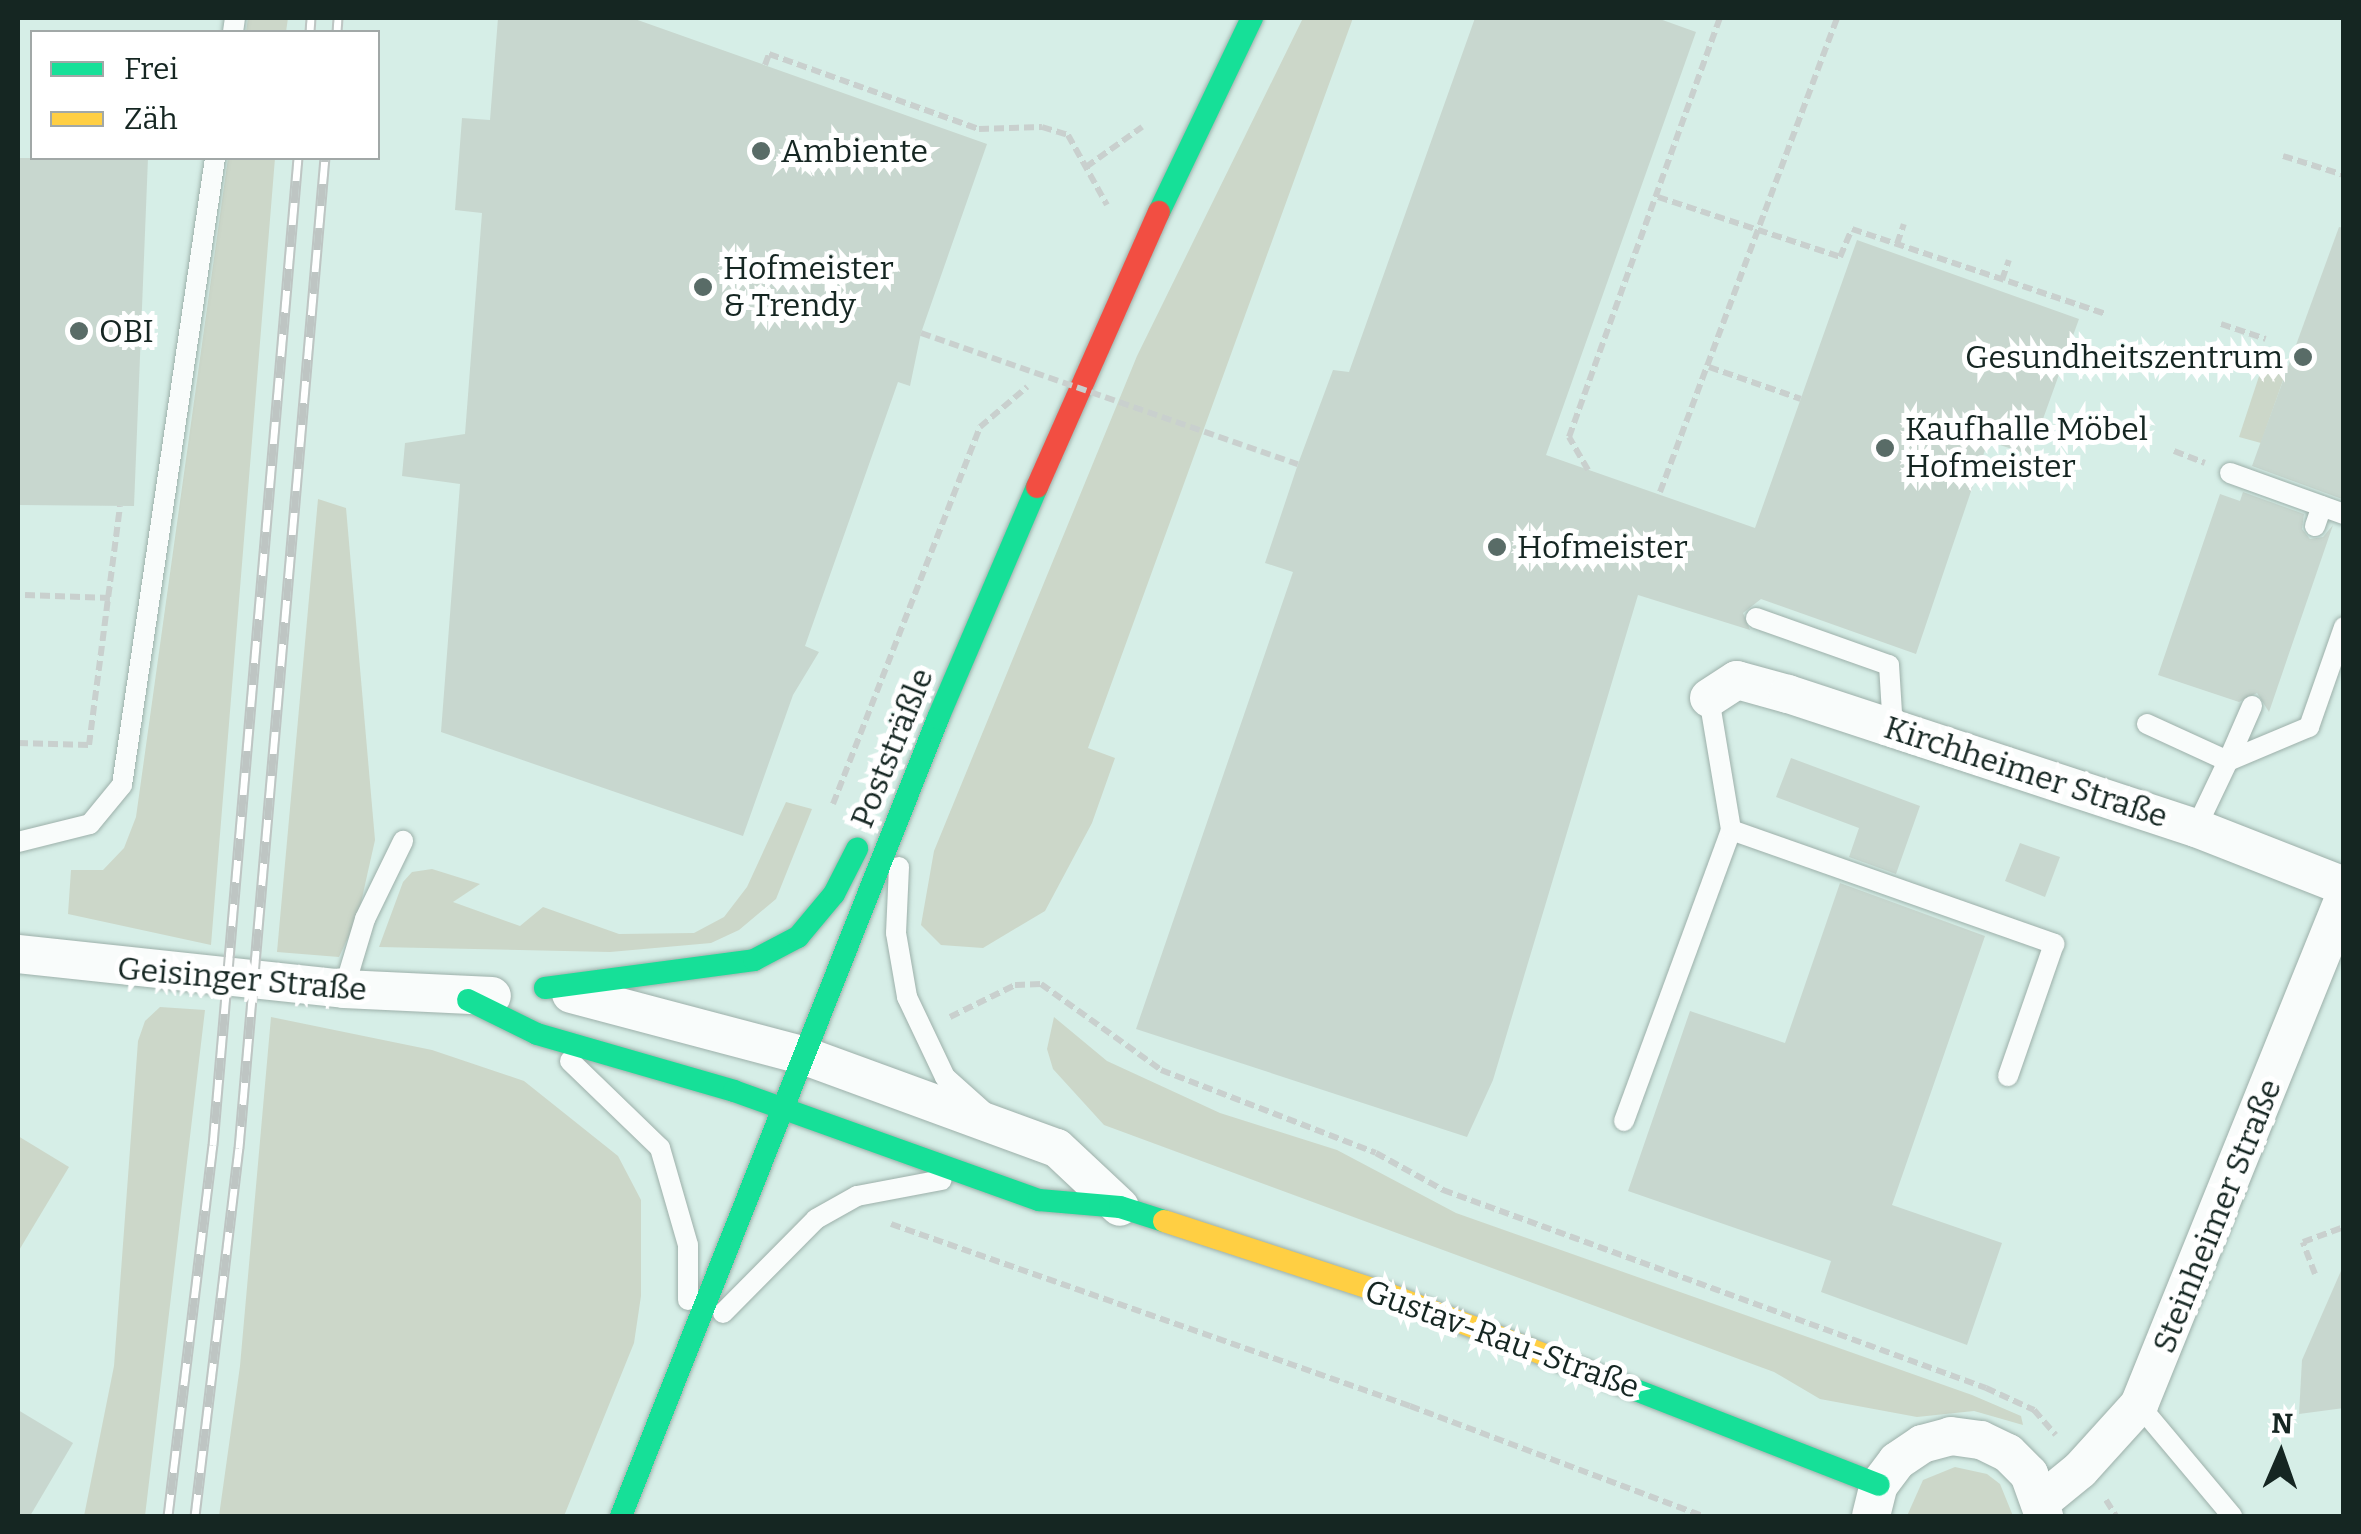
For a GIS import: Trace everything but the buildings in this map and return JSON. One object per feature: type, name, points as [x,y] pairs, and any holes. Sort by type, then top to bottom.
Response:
[{"type":"main road","name":"Poststräßle","points":[[621,1516],[786,1111],[938,718],[1128,276],[1252,18]]},
{"type":"main road","points":[[545,988],[754,960],[798,937],[834,894],[892,772],[967,650]]},
{"type":"main road","name":"Geisinger Straße","points":[[468,1000],[537,1034],[786,1111]]},
{"type":"main road","name":"Gustav-Rau-Straße","points":[[786,1111],[1039,1200],[1120,1207],[1388,1294],[1875,1501]]},
{"type":"street","name":"Kirchheimer Straße","points":[[1708,698],[1737,680],[2196,828],[2344,886]]},
{"type":"street","name":"Steinheimer Straße","points":[[2043,1509],[2139,1404],[2344,898]]},
{"type":"street","name":"Geisinger Straße","points":[[18,954],[468,1000],[545,988],[805,1056]]},
{"type":"street","name":"Gustav-Rau-Straße","points":[[805,1056],[1056,1148],[1120,1207]]},
{"type":"street","name":"Gustav-Rau-Straße","points":[[1875,1501],[1897,1461],[1922,1444],[1951,1436],[1981,1440],[2008,1453],[2029,1474],[2043,1509]]},
{"type":"lane","points":[[18,842],[90,824],[122,784],[215,160]]},
{"type":"lane","points":[[2230,472],[2318,516],[2344,514]]},
{"type":"lane","points":[[1756,618],[1889,665],[1892,729]]},
{"type":"lane","points":[[2147,724],[2228,761],[2309,727],[2344,626]]},
{"type":"lane","points":[[1624,1121],[1730,830],[1708,698]]},
{"type":"lane","points":[[2196,828],[2252,706]]},
{"type":"lane","points":[[938,718],[899,866],[896,933],[920,1033],[945,1077],[1002,1130]]},
{"type":"lane","points":[[1730,830],[2054,944],[2008,1076]]},
{"type":"lane","points":[[344,989],[365,919],[403,842]]},
{"type":"lane","points":[[537,1034],[622,1105],[660,1148],[688,1245],[680,1376]]},
{"type":"lane","points":[[680,1376],[752,1277],[787,1242],[848,1201],[971,1174]]},
{"type":"lane","points":[[2139,1404],[2232,1516]]},
{"type":"path","points":[[1588,470],[1569,437],[1720,18]]},
{"type":"path","points":[[1660,492],[1762,233],[1837,18]]},
{"type":"path","points":[[765,65],[769,54],[979,130],[1055,131],[1068,136],[1112,215],[1120,197]]},
{"type":"path","points":[[1086,167],[1159,115]]},
{"type":"path","points":[[2283,156],[2344,175]]},
{"type":"path","points":[[1658,197],[1840,257],[1852,229],[2106,314]]},
{"type":"path","points":[[1695,210],[1698,201]]},
{"type":"path","points":[[1897,244],[1904,224]]},
{"type":"path","points":[[1820,252],[1823,238]]},
{"type":"path","points":[[2002,280],[2009,260]]},
{"type":"path","points":[[2221,324],[2266,339]]},
{"type":"path","points":[[921,333],[1298,464]]},
{"type":"path","points":[[831,808],[980,427],[1000,404],[1030,386],[1047,358]]},
{"type":"path","points":[[1710,367],[1801,399]]},
{"type":"path","points":[[18,742],[90,745],[120,506]]},
{"type":"path","points":[[25,595],[110,598]]},
{"type":"path","points":[[920,1033],[1015,985],[1041,984],[1160,1070],[1376,1153],[1443,1190],[1986,1388],[2034,1410],[2050,1425]]},
{"type":"path","points":[[848,1201],[863,1217],[1410,1406],[1703,1516]]},
{"type":"path","points":[[2315,1274],[2303,1242],[2344,1227]]},
{"type":"path","points":[[2110,1504],[2116,1516]]},
{"type":"green space","points":[[248,18],[288,18],[286,30],[246,30]]},
{"type":"green space","points":[[1303,18],[1353,18],[1088,748],[1115,758],[1092,823],[1045,911],[983,948],[941,945],[921,925],[934,851],[1137,356]]},
{"type":"green space","points":[[228,160],[275,160],[211,945],[68,914],[71,870],[103,870],[124,848],[136,817]]},
{"type":"green space","points":[[2265,358],[2288,366],[2261,443],[2239,437]]},
{"type":"green space","points":[[318,499],[346,508],[375,840],[358,916],[339,957],[277,952]]},
{"type":"green space","points":[[786,802],[812,809],[776,899],[739,930],[711,943],[610,952],[379,947],[403,882],[412,872],[432,869],[480,884],[453,902],[520,926],[543,907],[619,934],[694,933],[724,917],[747,887]]},
{"type":"green space","points":[[160,1007],[205,1010],[145,1516],[84,1516],[114,1366],[138,1041],[145,1021]]},
{"type":"green space","points":[[271,1017],[432,1050],[524,1081],[618,1156],[641,1200],[641,1296],[634,1343],[564,1516],[219,1516],[240,1366]]},
{"type":"green space","points":[[1054,1017],[1107,1061],[1220,1113],[1337,1150],[1456,1213],[1972,1395],[2021,1416],[2023,1425],[1974,1411],[1917,1417],[1820,1399],[1774,1372],[1104,1125],[1053,1069],[1047,1049]]},
{"type":"green space","points":[[18,1136],[69,1167],[18,1252]]},
{"type":"green space","points":[[1955,1467],[1987,1474],[2000,1484],[2013,1516],[1907,1516],[1923,1480]]},
{"type":"railway","points":[[310,30],[311,18]]},
{"type":"railway","points":[[337,30],[338,18]]},
{"type":"railway","points":[[168,1516],[213,1145],[298,160]]},
{"type":"railway","points":[[195,1516],[239,1148],[325,160]]},
{"type":"traffic: fast","points":[[1159,212],[1252,18]]},
{"type":"traffic: fast","points":[[621,1516],[938,718],[1037,487]]},
{"type":"traffic: fast","points":[[545,988],[754,960],[798,937],[834,894],[857,849]]},
{"type":"traffic: fast","points":[[468,1000],[537,1034],[734,1091],[1039,1200],[1120,1207],[1164,1221]]},
{"type":"traffic: fast","points":[[1587,1371],[1879,1485]]},
{"type":"traffic: slow","points":[[1164,1221],[1388,1294],[1587,1371]]},
{"type":"traffic: jam","points":[[1037,487],[1159,212]]},
{"type":"place","name":"Ambiente","points":[[761,151]]},
{"type":"place","name":"Hofmeister & Trendy","points":[[703,287]]},
{"type":"place","name":"OBI","points":[[79,331]]},
{"type":"place","name":"Gesundheitszentrum","points":[[2303,357]]},
{"type":"place","name":"Kaufhalle Möbel Hofmeister","points":[[1885,448]]},
{"type":"place","name":"Hofmeister","points":[[1497,547]]}]
